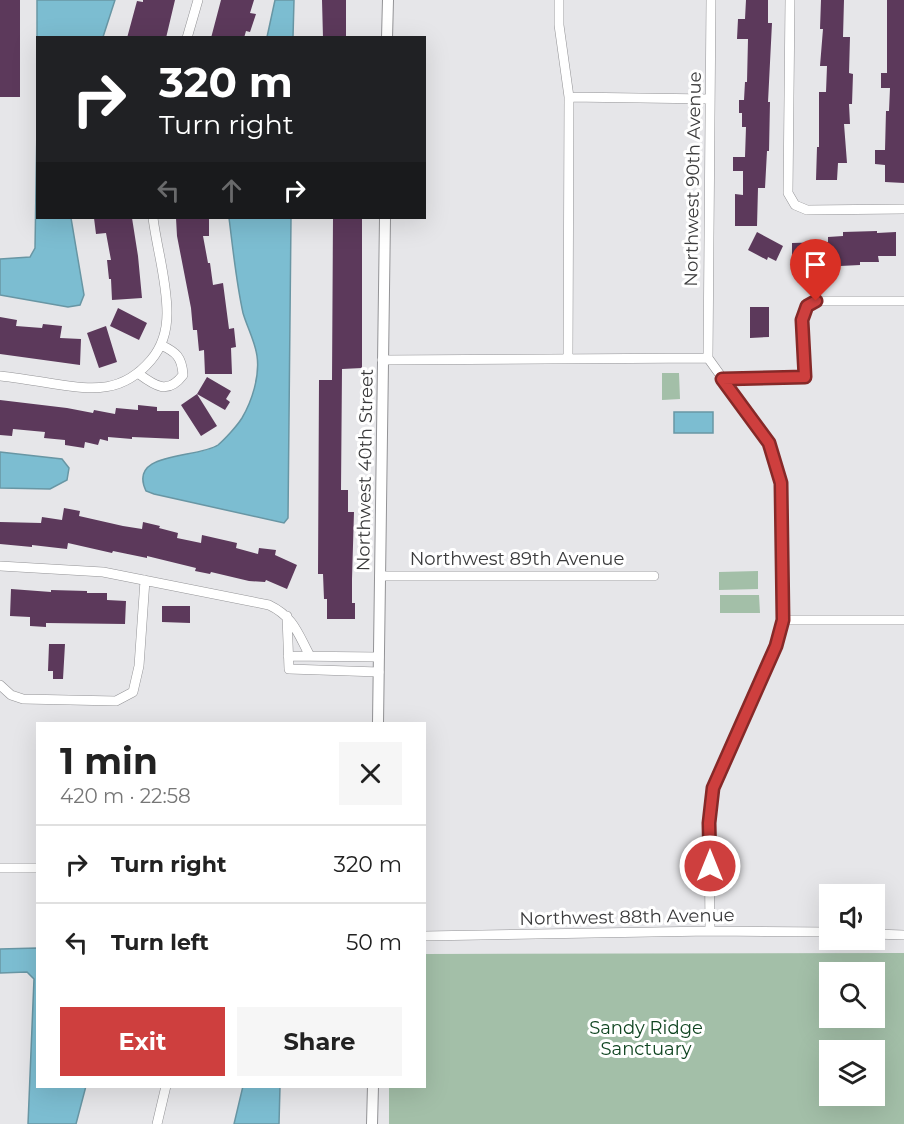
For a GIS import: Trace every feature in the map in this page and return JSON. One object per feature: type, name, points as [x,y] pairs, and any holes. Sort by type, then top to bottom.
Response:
[{"type":"street","points":[[188,36],[198,0]]},
{"type":"street","points":[[387,36],[388,0]]},
{"type":"street","points":[[559,0],[559,25],[569,97],[568,359]]},
{"type":"street","name":"Northwest 90th Avenue","points":[[708,358],[711,0]]},
{"type":"street","points":[[790,0],[788,193],[795,205],[807,210],[904,209]]},
{"type":"street","points":[[569,97],[710,99]]},
{"type":"street","points":[[0,376],[99,388],[122,382],[138,374],[154,357],[166,330],[167,302],[153,219]]},
{"type":"street","name":"Northwest 40th Street","points":[[378,722],[385,219]]},
{"type":"street","points":[[722,379],[805,377],[802,320],[807,306],[816,301],[904,301]]},
{"type":"street","points":[[138,374],[158,387],[169,386],[183,375],[181,359],[174,351],[161,345]]},
{"type":"street","points":[[382,360],[708,358],[769,443],[781,483],[783,620],[776,646],[713,788],[709,823],[710,932]]},
{"type":"street","points":[[0,566],[103,572],[269,605],[287,616],[298,631],[310,656]]},
{"type":"street","name":"Northwest 89th Avenue","points":[[380,576],[654,576]]},
{"type":"street","points":[[0,685],[11,695],[22,699],[116,701],[133,692],[139,666],[145,580]]},
{"type":"street","points":[[287,616],[289,669],[379,672]]},
{"type":"street","points":[[783,620],[904,620]]},
{"type":"street","points":[[288,656],[379,657]]},
{"type":"street","points":[[0,868],[36,868]]},
{"type":"street","points":[[885,931],[904,930]]},
{"type":"street","name":"Northwest 88th Avenue","points":[[426,936],[819,932]]},
{"type":"street","points":[[885,933],[904,936]]},
{"type":"street","points":[[157,1124],[166,1088]]},
{"type":"street","points":[[372,1124],[373,1088]]},
{"type":"green space","points":[[662,373],[679,373],[680,399],[662,400]]},
{"type":"green space","points":[[758,571],[758,589],[719,590],[719,572]]},
{"type":"green space","points":[[720,595],[759,595],[760,613],[720,613]]},
{"type":"green space","name":"Sandy Ridge Sanctuary","points":[[904,953],[904,1124],[389,1124],[389,1088],[426,1088],[426,954]]},
{"type":"water","points":[[37,0],[115,0],[103,36],[37,36]]},
{"type":"water","points":[[275,0],[294,0],[293,36],[267,36]]},
{"type":"water","points":[[36,186],[36,219],[71,219],[84,295],[80,305],[68,307],[0,295],[0,259],[30,257],[35,248]]},
{"type":"water","points":[[229,219],[291,219],[288,518],[284,523],[154,494],[146,491],[143,478],[146,469],[155,463],[218,445],[246,411],[252,396],[258,364],[255,345],[243,313]]},
{"type":"water","points":[[674,412],[713,412],[713,433],[674,433]]},
{"type":"water","points":[[0,452],[62,459],[69,468],[67,480],[50,489],[0,488]]},
{"type":"water","points":[[36,948],[36,1088],[85,1088],[76,1124],[28,1124],[34,979],[27,972],[0,973],[0,949]]},
{"type":"water","points":[[243,1088],[280,1088],[279,1124],[234,1124]]},
{"type":"building","points":[[0,0],[20,0],[20,97],[0,97]]},
{"type":"building","points":[[143,0],[175,0],[166,36],[128,36],[137,1],[143,2]]},
{"type":"building","points":[[221,0],[254,0],[250,13],[256,14],[250,32],[246,31],[245,36],[212,36]]},
{"type":"building","points":[[322,0],[346,0],[346,36],[323,36]]},
{"type":"building","points":[[746,0],[768,0],[768,23],[772,23],[768,102],[770,102],[769,151],[767,151],[765,188],[758,188],[757,226],[735,226],[735,194],[743,195],[743,171],[733,171],[733,157],[745,157],[746,127],[742,127],[739,100],[744,100],[745,82],[747,82],[748,39],[737,39],[738,19],[745,19]]},
{"type":"building","points":[[821,0],[844,0],[843,37],[850,37],[849,73],[853,74],[852,104],[849,104],[850,124],[844,124],[847,163],[838,163],[837,180],[816,180],[817,147],[819,147],[819,92],[826,92],[827,66],[820,66],[823,29],[820,29]]},
{"type":"building","points":[[887,0],[904,0],[904,183],[885,182],[885,165],[875,164],[875,150],[885,150],[886,111],[889,111],[890,88],[881,88],[881,73],[887,73]]},
{"type":"building","points":[[94,219],[132,219],[142,298],[112,300],[107,260],[111,260],[106,233],[96,234]]},
{"type":"building","points":[[176,219],[209,219],[209,236],[203,236],[213,285],[223,283],[229,329],[234,328],[236,347],[231,348],[232,374],[205,374],[204,350],[199,351],[197,330],[193,330]]},
{"type":"building","points":[[333,219],[362,219],[362,368],[342,369],[341,490],[348,490],[348,512],[354,512],[352,603],[355,603],[355,619],[327,619],[323,574],[318,574],[319,380],[332,380]]},
{"type":"building","points":[[877,231],[877,233],[896,232],[896,256],[878,256],[879,262],[860,262],[860,265],[840,266],[839,258],[821,259],[821,270],[811,270],[811,266],[792,266],[792,243],[828,242],[828,237],[843,236],[843,232]]},
{"type":"building","points":[[757,232],[783,246],[776,261],[768,257],[767,260],[748,250]]},
{"type":"building","points":[[750,307],[769,307],[769,337],[750,338]]},
{"type":"building","points":[[118,308],[147,323],[139,340],[110,326]]},
{"type":"building","points":[[0,317],[17,320],[16,326],[42,328],[43,324],[62,326],[60,338],[81,339],[80,365],[0,354]]},
{"type":"building","points":[[106,326],[117,362],[99,368],[87,333]]},
{"type":"building","points":[[207,377],[231,391],[226,399],[230,402],[225,410],[197,394]]},
{"type":"building","points":[[197,394],[217,426],[201,436],[181,405]]},
{"type":"building","points":[[0,400],[93,413],[94,410],[115,414],[116,408],[138,410],[138,405],[157,407],[157,411],[179,411],[179,439],[108,437],[108,441],[100,439],[98,445],[85,442],[84,448],[65,445],[65,440],[44,438],[45,432],[13,429],[12,436],[0,435]]},
{"type":"building","points":[[64,508],[80,511],[79,516],[123,526],[142,529],[143,522],[160,526],[159,528],[178,533],[177,538],[201,543],[202,535],[237,543],[236,548],[258,554],[259,548],[276,550],[275,555],[297,565],[287,589],[266,580],[265,582],[249,581],[211,572],[210,574],[195,571],[196,568],[147,556],[147,558],[113,551],[112,553],[68,543],[67,549],[0,544],[0,522],[41,523],[42,517],[62,520]]},
{"type":"building","points":[[11,589],[107,593],[107,600],[126,601],[125,624],[46,623],[46,627],[30,626],[30,617],[10,616]]},
{"type":"building","points":[[162,606],[190,606],[190,623],[162,622]]},
{"type":"building","points":[[49,644],[65,644],[63,679],[53,679],[53,671],[48,671]]},
{"type":"route","points":[[710,866],[709,823],[713,788],[723,761],[776,646],[783,620],[781,483],[777,467],[769,443],[722,379],[805,377],[802,320],[807,306],[816,301]]}]
